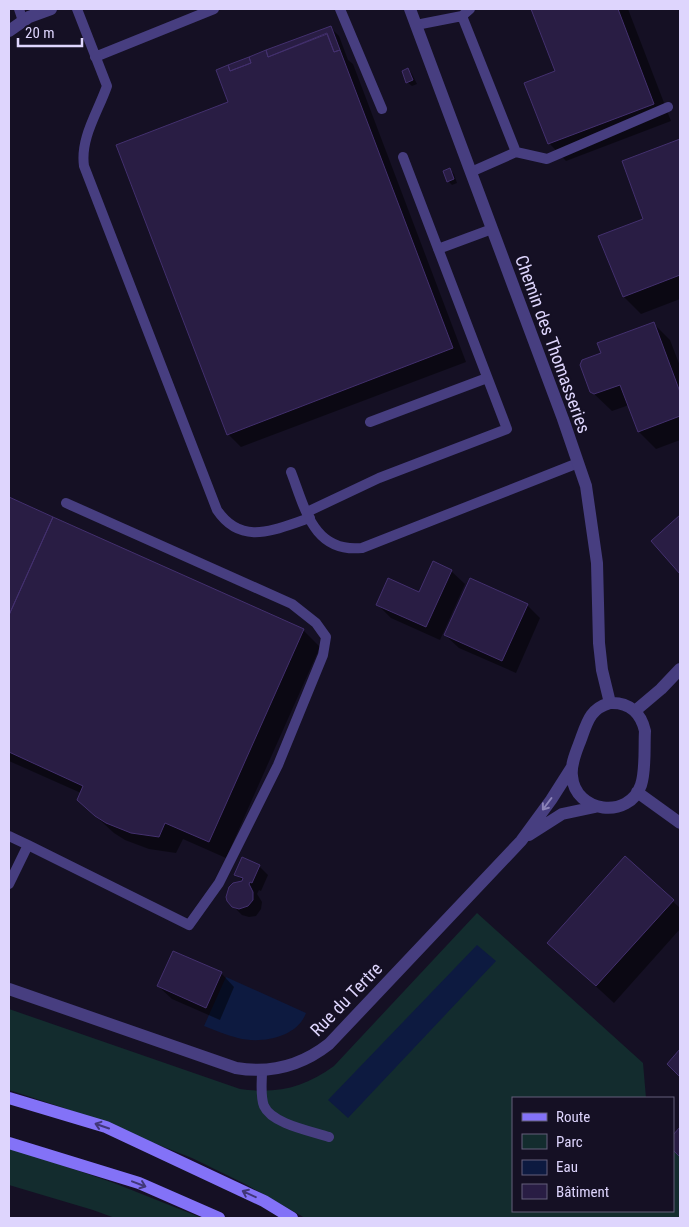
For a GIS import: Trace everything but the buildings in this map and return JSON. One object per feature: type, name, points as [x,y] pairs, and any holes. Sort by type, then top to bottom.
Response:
[{"type":"main road","points":[[9,1098],[106,1127],[264,1201],[292,1218]]},
{"type":"main road","points":[[9,1143],[138,1183],[219,1218]]},
{"type":"street","points":[[9,31],[21,15],[29,17],[51,9]]},
{"type":"street","name":"Chemin des Thomasseries","points":[[410,9],[586,486],[597,563],[599,643],[602,670],[610,703]]},
{"type":"street","points":[[635,711],[661,689],[680,669]]},
{"type":"street","points":[[610,703],[623,704],[635,711],[643,723],[645,731],[641,785],[637,792],[623,805],[613,808],[595,807],[581,798],[573,784],[572,767],[588,719],[597,709],[610,703]]},
{"type":"street","name":"Rue du Tertre","points":[[9,989],[236,1068],[262,1071],[294,1065],[312,1056],[329,1044],[521,841],[572,767]]},
{"type":"street","points":[[637,792],[680,823]]},
{"type":"street","name":"Rue du Tertre","points":[[521,841],[562,814],[595,807]]},
{"type":"lane","points":[[77,9],[107,86],[84,140],[82,155],[84,166],[217,510],[229,525],[243,532],[263,533],[308,515],[379,478],[507,429],[403,157]]},
{"type":"lane","points":[[95,57],[214,9]]},
{"type":"lane","points":[[340,9],[382,110]]},
{"type":"lane","points":[[416,25],[466,12],[516,152]]},
{"type":"lane","points":[[471,172],[516,152],[547,159],[668,107]]},
{"type":"lane","points":[[438,249],[492,229]]},
{"type":"lane","points":[[370,422],[487,378]]},
{"type":"lane","points":[[291,472],[314,528],[321,537],[330,544],[351,549],[362,548],[578,463]]},
{"type":"lane","points":[[9,836],[189,925],[219,883],[278,765],[323,655],[326,637],[316,623],[292,604],[66,503]]},
{"type":"lane","points":[[9,884],[28,845]]},
{"type":"lane","points":[[262,1071],[263,1101],[271,1116],[329,1137]]},
{"type":"green space","points":[[477,913],[643,1063],[646,1097],[512,1097],[512,1212],[674,1212],[674,1151],[680,1157],[680,1218],[305,1218],[245,1184],[192,1158],[64,1108],[9,1090],[9,1009],[240,1089],[266,1091],[290,1088],[312,1080],[334,1066]]},
{"type":"green space","points":[[9,1147],[114,1183],[202,1218],[115,1218],[9,1185]]},
{"type":"water","points":[[477,945],[496,961],[348,1118],[328,1100]]},
{"type":"water","points":[[226,977],[306,1013],[295,1028],[277,1037],[267,1039],[247,1040],[204,1026]]}]
